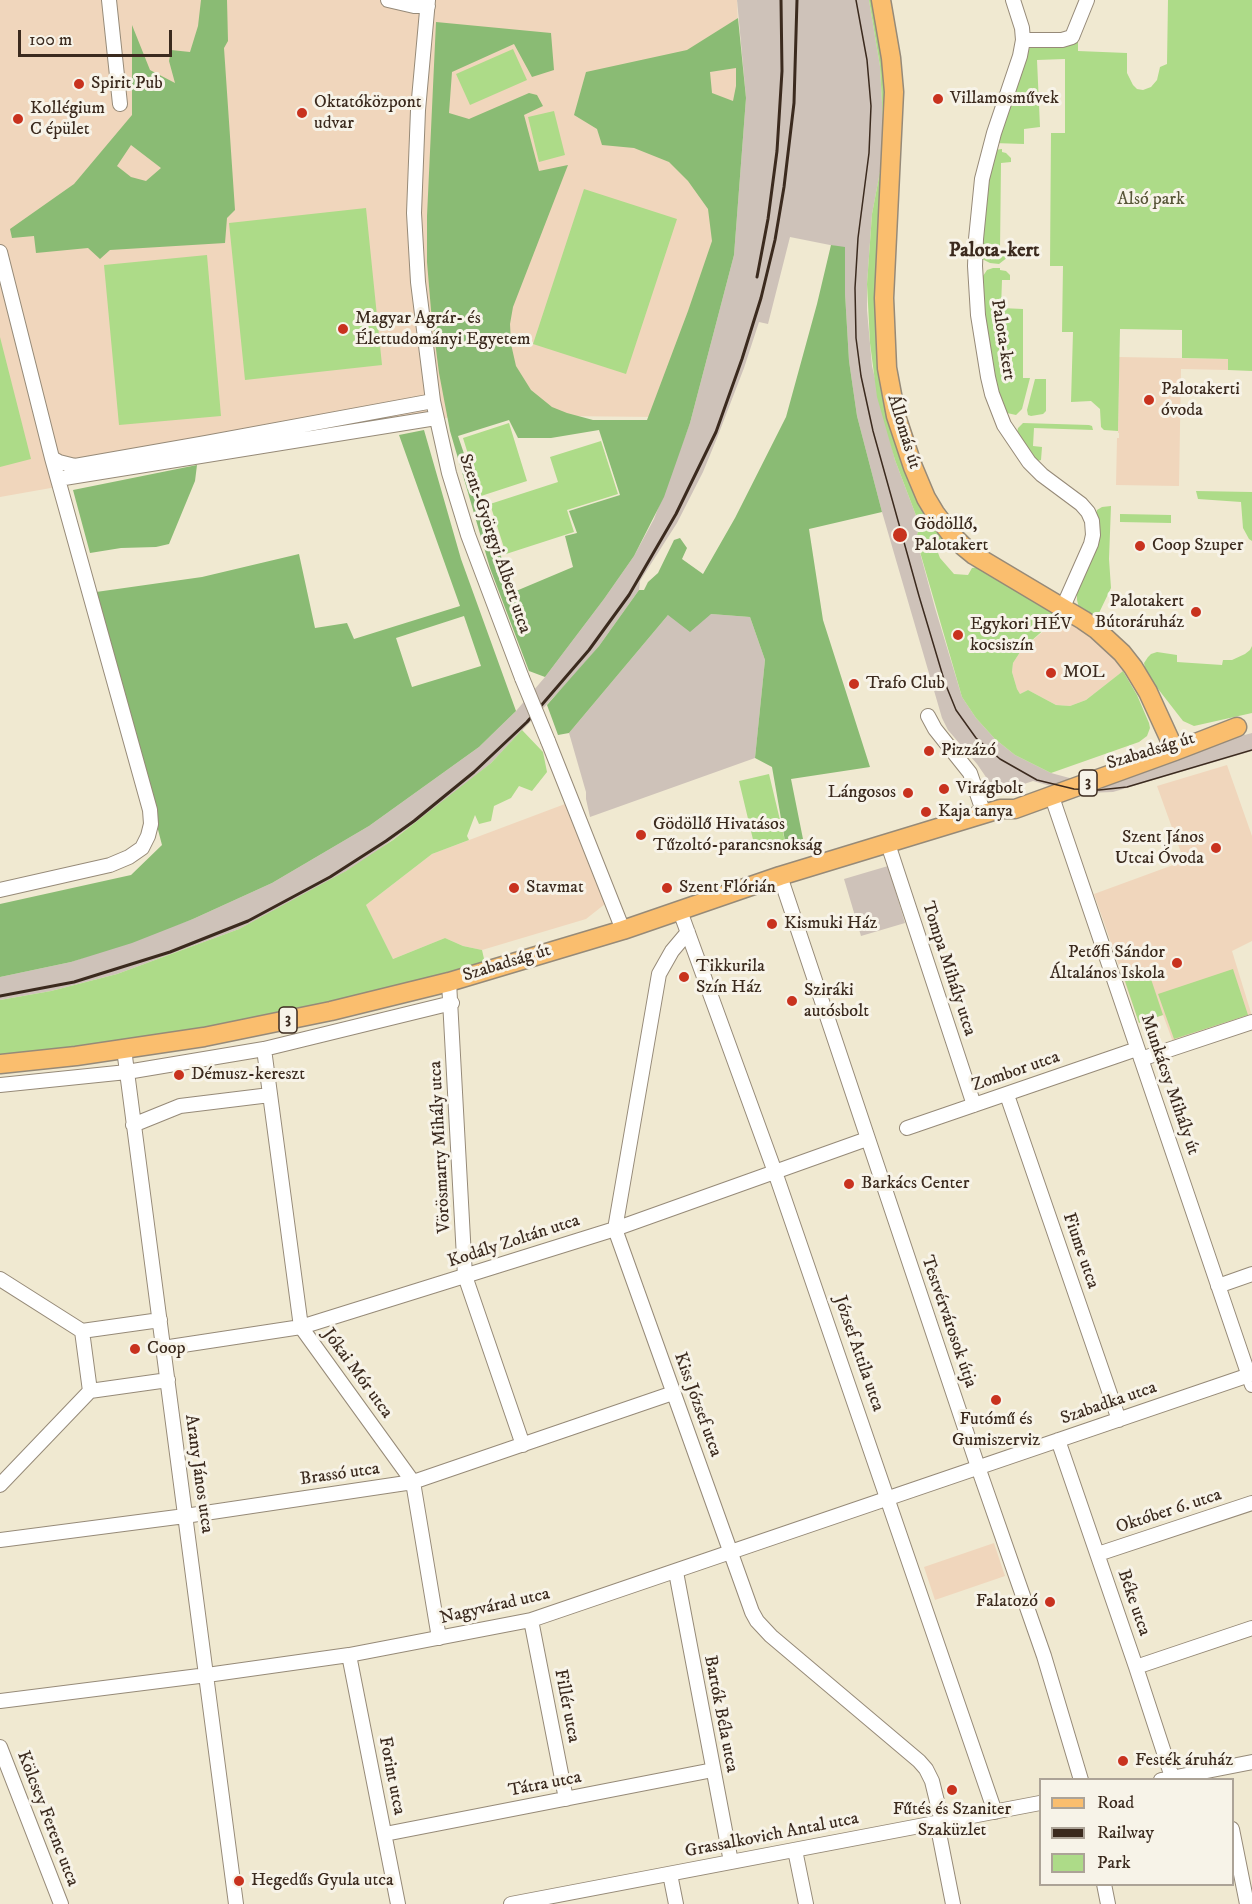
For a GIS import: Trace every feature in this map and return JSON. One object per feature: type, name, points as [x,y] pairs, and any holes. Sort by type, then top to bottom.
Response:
[{"type":"main road","name":"Állomás út","points":[[881,0],[894,92],[884,330],[888,384],[900,433],[926,498],[950,533],[974,555],[1096,629],[1127,659],[1148,692],[1174,748]]},
{"type":"main road","name":"Szabadság út","points":[[992,812],[1012,799],[1046,786],[1244,725]]},
{"type":"main road","name":"Szabadság út","points":[[0,1064],[204,1037],[287,1021],[449,982],[623,930],[780,876],[992,812],[1015,809],[1052,797],[1174,748]]},
{"type":"street","points":[[109,0],[120,105]]},
{"type":"street","points":[[388,0],[414,6],[428,3]]},
{"type":"street","name":"Palota-kert","points":[[1014,0],[1023,28],[1023,40],[982,179],[976,248],[978,315],[987,377],[1004,425],[1029,462],[1042,475],[1081,504],[1092,521],[1094,530],[1091,544],[1063,607]]},
{"type":"street","points":[[1023,40],[1062,40],[1072,37],[1087,0]]},
{"type":"street","name":"Szent-Györgyi Albert utca","points":[[428,3],[418,110],[414,213],[418,282],[436,418],[448,473],[468,535],[522,678],[623,930]]},
{"type":"street","points":[[0,252],[52,458],[150,810],[151,824],[142,848],[129,857],[110,865],[0,890]]},
{"type":"street","points":[[58,479],[433,401]]},
{"type":"street","points":[[384,411],[388,426]]},
{"type":"street","points":[[52,458],[75,465],[436,418]]},
{"type":"street","points":[[928,716],[935,729],[970,773],[992,812]]},
{"type":"street","name":"Munkácsy Mihály út","points":[[1052,797],[1251,1378]]},
{"type":"street","name":"Tompa Mihály utca","points":[[888,844],[974,1105]]},
{"type":"street","name":"Testvérvárosok útja","points":[[780,876],[978,1467],[1044,1656],[1081,1778]]},
{"type":"street","name":"József Attila utca","points":[[680,911],[775,1172],[995,1812]]},
{"type":"street","name":"Kiss József utca","points":[[688,932],[668,957],[659,974],[615,1228],[746,1599],[757,1621],[771,1636],[926,1768],[932,1781],[953,1904]]},
{"type":"street","name":"Vörösmarty Mihály utca","points":[[449,982],[452,1003],[465,1276],[523,1445]]},
{"type":"street","name":"Szabadság út","points":[[0,1085],[127,1072],[264,1050],[452,1003]]},
{"type":"street","name":"Zombor utca","points":[[907,1128],[1139,1054],[1252,1022]]},
{"type":"street","name":"Arany János utca","points":[[124,1049],[236,1904]]},
{"type":"street","name":"Jókai Mór utca","points":[[264,1050],[301,1327],[413,1482],[439,1638]]},
{"type":"street","points":[[133,1125],[180,1106],[270,1095]]},
{"type":"street","name":"Fiume utca","points":[[1007,1095],[1119,1420]]},
{"type":"street","name":"Kodály Zoltán utca","points":[[164,1348],[301,1327],[615,1228],[867,1139]]},
{"type":"street","points":[[1218,1286],[1252,1274]]},
{"type":"street","points":[[0,1279],[82,1331],[160,1320]]},
{"type":"street","points":[[82,1331],[90,1391]]},
{"type":"street","name":"Szabadka utca","points":[[978,1467],[1251,1378]]},
{"type":"street","points":[[0,1485],[90,1391],[168,1380]]},
{"type":"street","name":"Brassó utca","points":[[0,1540],[186,1516],[413,1482],[673,1393]]},
{"type":"street","name":"Béke utca","points":[[1058,1440],[1136,1667],[1167,1778]]},
{"type":"street","name":"Nagyvárad utca","points":[[0,1701],[349,1655],[531,1620],[978,1467]]},
{"type":"street","name":"Október 6. utca","points":[[1098,1554],[1252,1503]]},
{"type":"street","name":"Bartók Béla utca","points":[[676,1572],[712,1770],[732,1862]]},
{"type":"street","name":"Fillér utca","points":[[531,1620],[566,1799]]},
{"type":"street","points":[[1136,1667],[1252,1628]]},
{"type":"street","name":"Forint utca","points":[[349,1655],[398,1904]]},
{"type":"street","name":"Kölcsey Ferenc utca","points":[[0,1747],[61,1904]]},
{"type":"street","points":[[1167,1778],[1222,1774],[1252,1762]]},
{"type":"street","name":"Tátra utca","points":[[385,1834],[712,1770]]},
{"type":"street","name":"Grassalkovich Antal utca","points":[[510,1904],[540,1901],[1039,1803]]},
{"type":"street","points":[[1234,1834],[1247,1904]]},
{"type":"street","points":[[795,1850],[806,1904]]},
{"type":"street","points":[[670,1874],[676,1904]]},
{"type":"street","points":[[1104,1886],[1108,1904]]},
{"type":"shaded area","name":"Magyar Agrár- és Élettudományi Egyetem","points":[[0,0],[737,0],[741,96],[716,243],[656,417],[463,415],[0,497]]},
{"type":"shaded area","points":[[737,0],[869,0],[880,66],[883,121],[882,161],[872,214],[867,284],[872,366],[895,460],[920,526],[916,538],[935,608],[962,697],[976,718],[995,739],[1015,755],[1051,773],[1077,780],[1252,733],[1252,751],[1113,792],[1086,793],[1033,781],[997,793],[977,764],[948,730],[942,718],[882,512],[857,416],[849,361],[845,248],[790,237],[768,324],[759,322],[744,368],[703,472],[677,523],[640,581],[639,590],[599,646],[571,679],[491,763],[368,858],[321,886],[239,929],[117,974],[51,991],[0,1000],[0,977],[71,962],[193,919],[272,883],[369,826],[479,747],[516,711],[545,677],[604,599],[634,556],[654,519],[690,423],[734,255],[746,98]]},
{"type":"shaded area","name":"Palotakerti óvoda","points":[[1119,357],[1228,359],[1228,370],[1181,369],[1179,486],[1116,485],[1117,438],[1119,438]]},
{"type":"shaded area","points":[[1050,608],[1081,626],[1107,650],[1123,671],[1086,700],[1070,706],[1056,705],[1028,690],[1020,694],[1012,672],[1013,663],[1022,649],[1051,625]]},
{"type":"shaded area","points":[[711,614],[750,617],[765,660],[755,758],[590,817],[586,792],[569,733],[668,615]]},
{"type":"shaded area","name":"Petőfi Sándor Általános Iskola","points":[[1227,765],[1252,836],[1252,941],[1232,951],[1252,1016],[1173,1042],[1163,1015],[1139,1023],[1094,894],[1184,861],[1157,786]]},
{"type":"shaded area","points":[[565,804],[605,904],[586,919],[482,950],[463,946],[445,938],[393,959],[366,905],[432,854]]},
{"type":"shaded area","points":[[888,866],[905,923],[861,936],[844,879]]},
{"type":"shaded area","points":[[994,1543],[1005,1576],[935,1600],[924,1567]]},
{"type":"green space","points":[[201,0],[227,0],[228,41],[224,48],[235,210],[227,218],[225,243],[110,250],[100,259],[88,248],[36,253],[34,236],[12,238],[10,229],[74,184],[132,115],[132,25],[150,70],[175,83],[169,61],[171,50],[190,52],[198,26]],"holes":[[[131,145],[161,168],[146,181],[131,177],[117,166]]]},
{"type":"green space","points":[[869,0],[876,0],[888,88],[879,342],[934,525],[944,540],[937,550],[940,558],[954,574],[968,575],[972,568],[979,567],[1050,608],[1055,620],[1022,649],[1013,663],[1012,672],[1020,694],[1028,690],[1056,705],[1070,706],[1086,700],[1123,671],[1149,723],[1147,736],[1139,742],[1051,773],[1015,755],[995,739],[976,718],[962,697],[916,538],[920,526],[895,460],[877,397],[870,343],[867,284],[872,214],[882,161],[883,121],[880,66]]},
{"type":"green space","name":"Alsó park","points":[[1168,0],[1252,0],[1252,371],[1228,370],[1228,359],[1182,358],[1182,330],[1120,329],[1118,431],[1104,430],[1101,427],[1100,409],[1091,401],[1071,402],[1073,332],[1062,332],[1063,266],[1050,266],[1051,133],[1065,133],[1065,59],[1037,60],[1040,127],[1024,129],[1024,144],[994,143],[1030,47],[1078,39],[1078,51],[1127,53],[1127,73],[1133,85],[1143,90],[1151,87],[1157,80],[1160,67],[1167,64]]},
{"type":"green space","points":[[738,18],[746,98],[734,255],[690,423],[664,497],[634,556],[545,677],[529,671],[490,568],[450,431],[439,373],[427,262],[436,22],[551,33],[554,70],[532,77],[514,44],[452,72],[449,113],[469,119],[529,93],[537,95],[543,106],[524,115],[539,171],[568,165],[513,307],[510,324],[511,344],[516,366],[531,390],[552,407],[593,420],[647,420],[712,241],[708,209],[688,181],[669,162],[634,148],[602,145],[597,129],[574,115],[586,72],[687,50]],"holes":[[[736,68],[733,101],[712,93],[710,72]],[[509,420],[518,438],[551,438],[599,430],[620,495],[569,511],[577,533],[565,536],[573,567],[516,591],[491,533],[458,436]]]},
{"type":"green space","points":[[513,49],[527,80],[470,105],[456,74]]},
{"type":"green space","points":[[554,111],[565,155],[539,162],[528,117]]},
{"type":"green space","points":[[1002,149],[1002,152],[1011,158],[1011,162],[1001,163],[1000,251],[1010,252],[1008,257],[999,264],[982,259],[985,190],[994,150]]},
{"type":"green space","points":[[584,189],[677,219],[626,374],[533,344]]},
{"type":"green space","points":[[366,208],[382,365],[245,380],[229,223]]},
{"type":"green space","points":[[831,245],[845,247],[849,361],[857,416],[882,512],[809,529],[823,620],[870,767],[791,779],[803,839],[786,847],[772,767],[755,758],[765,660],[750,617],[711,614],[690,632],[668,615],[569,733],[558,735],[547,705],[599,646],[639,590],[644,590],[648,582],[658,573],[674,540],[680,538],[687,548],[682,559],[703,574],[735,518],[786,417]]},
{"type":"green space","points":[[207,255],[221,416],[119,425],[104,265]]},
{"type":"green space","points":[[1000,268],[1010,275],[1010,280],[1002,280],[1001,308],[1023,309],[1023,378],[1030,378],[1022,409],[1016,415],[1007,413],[997,389],[983,302],[983,276],[987,270]]},
{"type":"green space","points":[[0,337],[31,459],[0,467]]},
{"type":"green space","points":[[1035,379],[1046,379],[1046,411],[1043,414],[1031,416],[1028,415],[1027,410]]},
{"type":"green space","points":[[509,423],[527,481],[481,496],[463,438]]},
{"type":"green space","points":[[1023,423],[1089,425],[1093,430],[1034,428],[1033,446],[1042,447],[1041,460],[1038,461],[1025,448],[1017,433]]},
{"type":"green space","points":[[424,430],[461,559],[516,711],[479,747],[369,826],[272,883],[193,919],[132,943],[71,962],[0,977],[0,904],[131,875],[162,845],[96,592],[202,577],[299,554],[315,628],[347,623],[354,639],[460,606],[399,435]],"holes":[[[464,616],[481,666],[412,687],[396,638]]]},
{"type":"green space","points":[[601,441],[618,494],[567,510],[574,532],[506,554],[490,504],[558,482],[550,457]]},
{"type":"green space","points":[[197,465],[195,481],[169,544],[90,553],[73,490]]},
{"type":"green space","points":[[1196,491],[1252,492],[1252,541],[1243,528],[1241,502],[1198,499]]},
{"type":"green space","points":[[1111,506],[1109,559],[1111,588],[1098,615],[1088,615],[1079,608],[1077,591],[1097,510]]},
{"type":"green space","points":[[1120,514],[1171,515],[1171,523],[1120,522]]},
{"type":"green space","points":[[1252,646],[1252,713],[1194,726],[1183,721],[1155,685],[1144,663],[1151,654],[1157,652],[1177,655],[1177,662],[1222,665],[1223,660],[1232,660],[1245,654]]},
{"type":"green space","points":[[522,730],[543,752],[547,772],[532,791],[519,786],[511,798],[494,806],[491,821],[479,824],[475,815],[467,836],[469,840],[432,854],[366,905],[393,959],[445,938],[463,946],[482,950],[485,963],[370,998],[255,1022],[0,1059],[0,1000],[51,991],[117,974],[239,929],[346,871],[393,840],[491,763]]},
{"type":"green space","points":[[769,774],[785,841],[755,848],[739,781]]},
{"type":"green space","points":[[1233,969],[1248,1015],[1174,1039],[1158,994]]},
{"type":"green space","points":[[1149,973],[1163,1015],[1139,1023],[1125,981]]},
{"type":"tram line","points":[[856,0],[867,60],[871,106],[869,153],[858,238],[855,288],[856,338],[861,376],[873,431],[919,596],[945,683],[956,710],[976,738],[1000,759],[1037,780],[1074,789],[1099,790],[1127,787],[1252,750]]},
{"type":"railway","points":[[757,277],[777,151],[782,71],[781,0]]},
{"type":"railway","points":[[0,996],[74,982],[170,952],[248,921],[330,877],[414,821],[474,772],[527,722],[589,650],[629,595],[676,514],[716,432],[742,359],[761,298],[775,240],[784,187],[794,103],[797,0]]},
{"type":"place","name":"Spirit Pub","points":[[79,84]]},
{"type":"place","name":"Villamosművek","points":[[938,99]]},
{"type":"place","name":"Oktatóközpont udvar","points":[[302,113]]},
{"type":"place","name":"Kollégium C épület","points":[[18,119]]},
{"type":"place","name":"Magyar Agrár- és Élettudományi Egyetem","points":[[343,329]]},
{"type":"place","name":"Palotakerti óvoda","points":[[1149,400]]},
{"type":"place","name":"Gödöllő, Palotakert","points":[[900,535]]},
{"type":"place","name":"Coop Szuper","points":[[1140,546]]},
{"type":"place","name":"Palotakert Bútoráruház","points":[[1196,612]]},
{"type":"place","name":"Egykori HÉV kocsiszín","points":[[958,635]]},
{"type":"place","name":"MOL","points":[[1051,673]]},
{"type":"place","name":"Trafo Club","points":[[854,684]]},
{"type":"place","name":"Pizzázó","points":[[929,751]]},
{"type":"place","name":"Virágbolt","points":[[944,789]]},
{"type":"place","name":"Lángosos","points":[[908,793]]},
{"type":"place","name":"Kaja tanya","points":[[926,812]]},
{"type":"place","name":"Gödöllő Hivatásos Tűzoltó-parancsnokság","points":[[641,835]]},
{"type":"place","name":"Szent János Utcai Óvoda","points":[[1216,848]]},
{"type":"place","name":"Stavmat","points":[[514,888]]},
{"type":"place","name":"Szent Flórián","points":[[667,888]]},
{"type":"place","name":"Kismuki Ház","points":[[772,924]]},
{"type":"place","name":"Petőfi Sándor Általános Iskola","points":[[1177,963]]},
{"type":"place","name":"Tikkurila Szín Ház","points":[[684,977]]},
{"type":"place","name":"Sziráki autósbolt","points":[[792,1001]]},
{"type":"place","name":"Démusz-kereszt","points":[[179,1075]]},
{"type":"place","name":"Barkács Center","points":[[849,1184]]},
{"type":"place","name":"Coop","points":[[135,1349]]},
{"type":"place","name":"Futómű és Gumiszerviz","points":[[996,1400]]},
{"type":"place","name":"Falatozó","points":[[1050,1602]]},
{"type":"place","name":"Festék áruház","points":[[1123,1761]]},
{"type":"place","name":"Fűtés és Szaniter Szaküzlet","points":[[952,1790]]},
{"type":"place","name":"Hegedűs Gyula utca","points":[[239,1881]]},
{"type":"district","name":"Palota-kert","points":[[994,252]]}]
